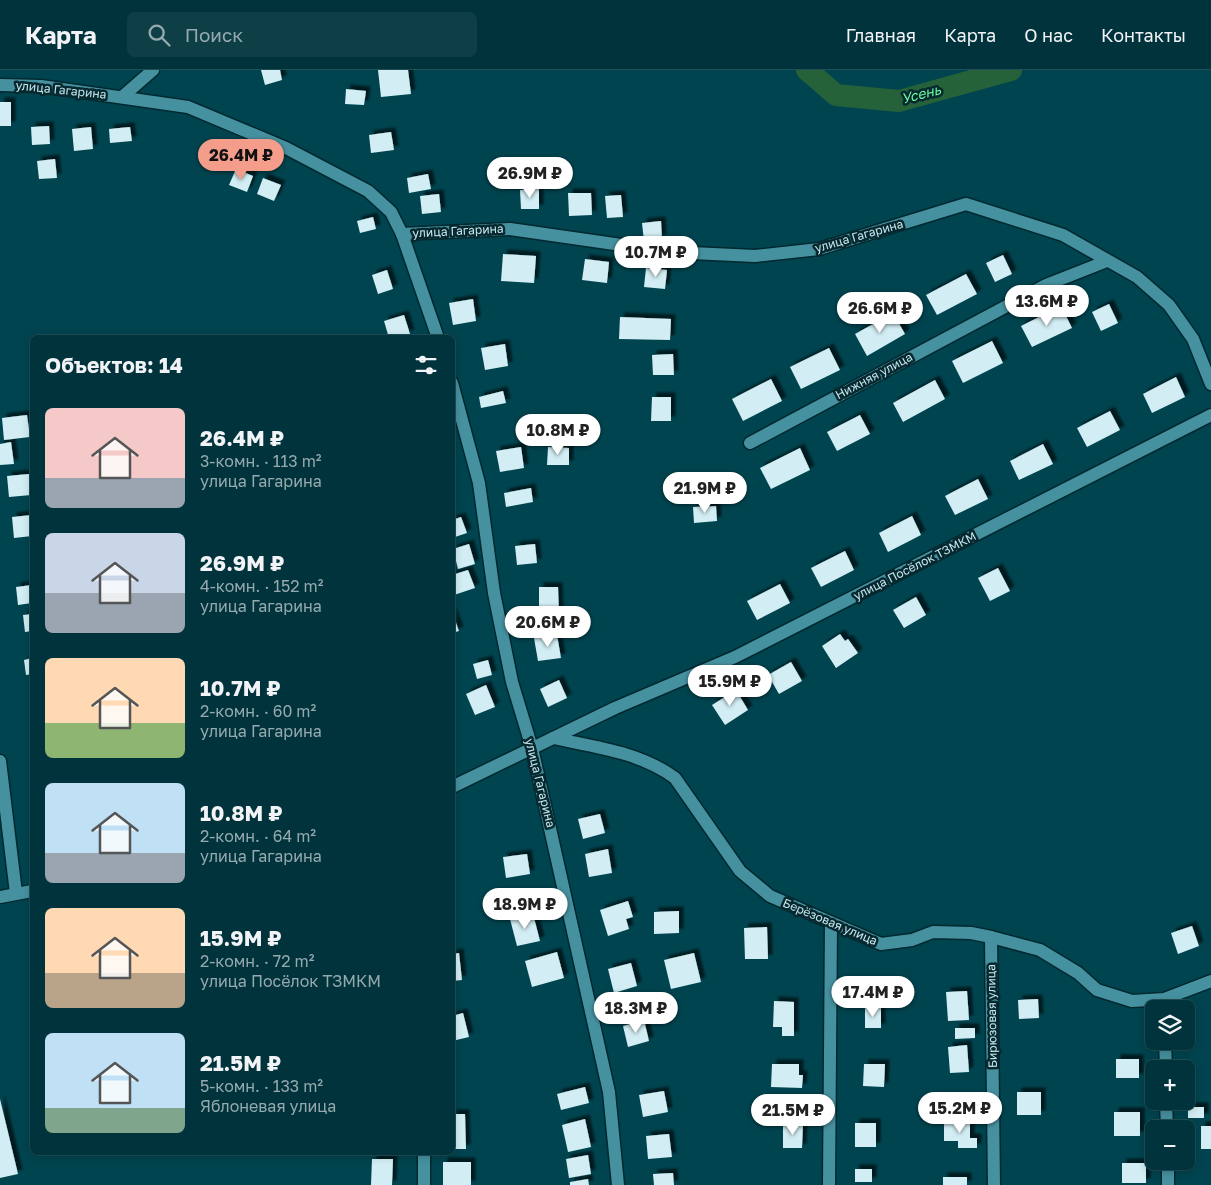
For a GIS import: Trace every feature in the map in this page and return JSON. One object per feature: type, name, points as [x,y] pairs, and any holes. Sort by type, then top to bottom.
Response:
[{"type":"street","name":"улица Гагарина","points":[[122,97],[153,70]]},
{"type":"street","name":"улица Гагарина","points":[[0,85],[41,86],[188,107],[286,148],[368,191],[391,212],[402,234],[437,335]]},
{"type":"street","name":"улица Гагарина","points":[[402,234],[510,229],[670,252],[755,256],[819,249],[966,204],[1063,235],[1137,278],[1169,305],[1193,339],[1211,384]]},
{"type":"street","name":"Нижняя улица","points":[[750,443],[1046,285],[1107,260]]},
{"type":"street","name":"улица Гагарина","points":[[455,394],[479,483],[494,592],[512,682],[532,748],[609,1092],[618,1185]]},
{"type":"street","name":"улица Посёлок ТЗМКМ","points":[[455,786],[615,708],[735,657],[1211,415]]},
{"type":"street","name":"Берёзовая улица","points":[[553,738],[633,756],[662,768],[675,778],[740,871],[770,896],[881,944],[912,940],[933,932],[971,933],[1040,950],[1078,973],[1097,990],[1132,1001],[1145,1002]]},
{"type":"street","points":[[0,761],[16,893]]},
{"type":"street","points":[[0,897],[30,890]]},
{"type":"street","points":[[830,1185],[831,923]]},
{"type":"street","name":"Бирюзовая улица","points":[[991,937],[994,1185]]},
{"type":"street","name":"Берёзовая улица","points":[[1172,1000],[1211,981]]},
{"type":"street","points":[[424,1155],[424,1185]]},
{"type":"street","points":[[1168,1170],[1168,1185]]},
{"type":"building","points":[[261,70],[280,70],[282,80],[265,85]]},
{"type":"building","points":[[378,70],[408,70],[411,94],[381,97]]},
{"type":"building","points":[[346,89],[366,91],[364,105],[345,104]]},
{"type":"building","points":[[0,102],[11,102],[11,126],[0,126]]},
{"type":"building","points":[[49,126],[50,144],[32,145],[31,127]]},
{"type":"building","points":[[91,127],[93,149],[74,151],[72,129]]},
{"type":"building","points":[[130,127],[132,141],[110,143],[109,129]]},
{"type":"building","points":[[391,132],[394,150],[371,153],[369,135]]},
{"type":"building","points":[[55,159],[57,178],[39,179],[37,161]]},
{"type":"building","points":[[236,169],[253,176],[247,192],[229,185]]},
{"type":"building","points":[[428,174],[431,189],[409,193],[407,178]]},
{"type":"building","points":[[263,178],[281,185],[274,201],[257,194]]},
{"type":"building","points":[[539,189],[539,209],[521,209],[520,190]]},
{"type":"building","points":[[568,193],[591,193],[592,215],[569,216]]},
{"type":"building","points":[[439,194],[441,212],[422,214],[420,196]]},
{"type":"building","points":[[621,195],[623,217],[607,218],[605,196]]},
{"type":"building","points":[[373,217],[376,229],[360,233],[357,221]]},
{"type":"building","points":[[661,221],[662,239],[644,241],[642,223]]},
{"type":"building","points":[[503,254],[536,256],[534,283],[501,281]]},
{"type":"building","points":[[1003,255],[1012,274],[995,282],[986,263]]},
{"type":"building","points":[[585,259],[609,262],[607,283],[582,280]]},
{"type":"building","points":[[646,268],[667,270],[665,289],[644,287]]},
{"type":"building","points":[[387,270],[393,289],[378,294],[372,275]]},
{"type":"building","points":[[966,274],[977,294],[937,315],[926,295]]},
{"type":"building","points":[[473,299],[476,321],[453,325],[449,303]]},
{"type":"building","points":[[1109,304],[1118,323],[1101,331],[1092,312]]},
{"type":"building","points":[[1061,306],[1072,328],[1032,347],[1021,326]]},
{"type":"building","points":[[893,313],[905,334],[867,356],[855,334]]},
{"type":"building","points":[[404,315],[410,334],[388,335],[384,321]]},
{"type":"building","points":[[620,317],[671,319],[670,340],[619,339]]},
{"type":"building","points":[[992,341],[1003,363],[963,383],[952,361]]},
{"type":"building","points":[[505,344],[508,366],[485,370],[481,348]]},
{"type":"building","points":[[829,348],[840,370],[801,389],[790,367]]},
{"type":"building","points":[[673,354],[674,375],[653,375],[652,355]]},
{"type":"building","points":[[1176,377],[1185,397],[1152,413],[1143,394]]},
{"type":"building","points":[[771,379],[782,401],[743,421],[732,399]]},
{"type":"building","points":[[935,380],[945,399],[903,422],[893,403]]},
{"type":"building","points":[[503,391],[506,403],[481,408],[479,397]]},
{"type":"building","points":[[652,397],[671,397],[671,421],[651,421]]},
{"type":"building","points":[[1110,411],[1120,430],[1087,447],[1077,428]]},
{"type":"building","points":[[27,415],[30,437],[4,440],[2,418]]},
{"type":"building","points":[[860,415],[870,434],[837,451],[827,432]]},
{"type":"building","points":[[11,442],[14,464],[0,465],[0,444]]},
{"type":"building","points":[[1043,444],[1053,464],[1019,480],[1010,461]]},
{"type":"building","points":[[521,447],[524,468],[500,472],[496,451]]},
{"type":"building","points":[[548,447],[569,448],[569,465],[547,465]]},
{"type":"building","points":[[800,448],[810,470],[771,489],[760,468]]},
{"type":"building","points":[[29,474],[30,495],[9,497],[7,476]]},
{"type":"building","points":[[978,479],[988,499],[955,515],[945,496]]},
{"type":"building","points":[[682,482],[705,482],[705,497],[682,498]]},
{"type":"building","points":[[531,488],[533,502],[506,507],[504,493]]},
{"type":"building","points":[[716,506],[717,521],[694,523],[693,507]]},
{"type":"building","points":[[30,515],[30,536],[14,538],[12,517]]},
{"type":"building","points":[[912,516],[921,535],[888,552],[879,533]]},
{"type":"building","points":[[461,517],[467,533],[455,537],[455,519]]},
{"type":"building","points":[[469,544],[475,564],[458,569],[455,548]]},
{"type":"building","points":[[535,544],[537,563],[517,565],[515,546]]},
{"type":"building","points":[[845,551],[854,570],[821,587],[811,568]]},
{"type":"building","points":[[998,568],[1010,591],[990,601],[978,578]]},
{"type":"building","points":[[468,570],[475,588],[455,595],[455,574]]},
{"type":"building","points":[[780,584],[790,603],[757,620],[747,601]]},
{"type":"building","points":[[30,585],[30,603],[18,605],[16,587]]},
{"type":"building","points":[[539,587],[558,587],[559,613],[539,613]]},
{"type":"building","points":[[916,597],[926,615],[904,628],[893,610]]},
{"type":"building","points":[[30,614],[30,631],[25,632],[23,615]]},
{"type":"building","points":[[455,620],[459,631],[455,632]]},
{"type":"building","points":[[840,634],[845,641],[848,639],[858,653],[836,668],[822,646]]},
{"type":"building","points":[[557,635],[561,658],[538,661],[534,638]]},
{"type":"building","points":[[30,658],[30,674],[26,675],[24,660]]},
{"type":"building","points":[[488,660],[492,675],[477,679],[473,664]]},
{"type":"building","points":[[791,662],[802,681],[779,694],[768,675]]},
{"type":"building","points":[[559,680],[567,698],[548,707],[540,689]]},
{"type":"building","points":[[486,685],[495,707],[475,715],[466,694]]},
{"type":"building","points":[[736,690],[748,710],[725,725],[712,705]]},
{"type":"building","points":[[600,814],[605,833],[583,839],[578,819]]},
{"type":"building","points":[[608,849],[612,873],[589,877],[585,854]]},
{"type":"building","points":[[527,854],[530,874],[506,878],[503,857]]},
{"type":"building","points":[[628,901],[633,917],[626,919],[629,929],[608,936],[600,910]]},
{"type":"building","points":[[679,911],[679,933],[654,934],[654,912]]},
{"type":"building","points":[[533,914],[540,941],[517,946],[510,919]]},
{"type":"building","points":[[1192,926],[1199,946],[1178,954],[1171,933]]},
{"type":"building","points":[[767,927],[768,959],[745,959],[744,928]]},
{"type":"building","points":[[557,952],[564,978],[532,987],[525,961]]},
{"type":"building","points":[[459,953],[462,980],[455,981],[455,954]]},
{"type":"building","points":[[694,953],[701,982],[671,989],[664,960]]},
{"type":"building","points":[[631,963],[637,986],[614,993],[608,969]]},
{"type":"building","points":[[967,991],[969,1020],[948,1021],[946,992]]},
{"type":"building","points":[[1038,999],[1039,1018],[1019,1019],[1018,1000]]},
{"type":"building","points":[[774,1001],[794,1002],[794,1036],[782,1036],[782,1027],[773,1027]]},
{"type":"building","points":[[865,1008],[881,1008],[881,1028],[865,1028]]},
{"type":"building","points":[[463,1013],[469,1037],[455,1040],[455,1015]]},
{"type":"building","points":[[644,1020],[649,1041],[628,1047],[623,1026]]},
{"type":"building","points":[[955,1028],[975,1028],[975,1038],[955,1039]]},
{"type":"building","points":[[967,1045],[969,1072],[950,1073],[948,1047]]},
{"type":"building","points":[[1116,1059],[1139,1059],[1139,1078],[1116,1078]]},
{"type":"building","points":[[772,1064],[799,1064],[799,1075],[803,1075],[802,1088],[771,1087]]},
{"type":"building","points":[[864,1064],[885,1064],[884,1087],[863,1086]]},
{"type":"building","points":[[585,1087],[589,1103],[561,1110],[557,1094]]},
{"type":"building","points":[[664,1091],[668,1112],[643,1117],[639,1095]]},
{"type":"building","points":[[1017,1092],[1041,1092],[1041,1115],[1017,1115]]},
{"type":"building","points":[[0,1099],[18,1174],[0,1178]]},
{"type":"building","points":[[1195,1107],[1204,1107],[1204,1118],[1188,1118],[1188,1110],[1195,1110]]},
{"type":"building","points":[[1114,1112],[1140,1112],[1140,1136],[1114,1136]]},
{"type":"building","points":[[455,1114],[465,1114],[466,1149],[455,1149]]},
{"type":"building","points":[[585,1119],[591,1147],[568,1152],[562,1125]]},
{"type":"building","points":[[944,1122],[970,1122],[970,1138],[977,1138],[977,1148],[958,1148],[958,1141],[944,1141]]},
{"type":"building","points":[[855,1123],[876,1123],[876,1147],[855,1147]]},
{"type":"building","points":[[783,1124],[803,1124],[802,1148],[783,1148]]},
{"type":"building","points":[[1201,1126],[1211,1126],[1211,1149],[1201,1149]]},
{"type":"building","points":[[669,1134],[672,1157],[648,1159],[646,1136]]},
{"type":"building","points":[[588,1155],[591,1174],[569,1178],[566,1159]]},
{"type":"building","points":[[372,1159],[393,1159],[392,1185],[371,1185]]},
{"type":"building","points":[[443,1162],[471,1162],[471,1185],[443,1185]]},
{"type":"building","points":[[1122,1163],[1145,1163],[1146,1183],[1122,1183]]},
{"type":"building","points":[[855,1169],[872,1169],[872,1182],[855,1182]]},
{"type":"building","points":[[673,1173],[674,1185],[654,1185],[653,1174]]},
{"type":"building","points":[[943,1177],[967,1177],[967,1185],[943,1185]]},
{"type":"building","points":[[588,1179],[589,1185],[570,1185],[570,1182]]},
{"type":"waterway","name":"Усень","points":[[807,70],[836,95],[899,101],[1011,70]]}]
